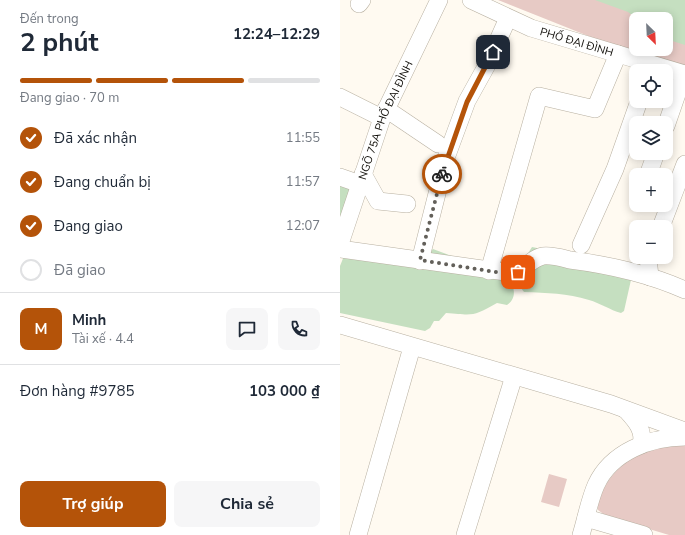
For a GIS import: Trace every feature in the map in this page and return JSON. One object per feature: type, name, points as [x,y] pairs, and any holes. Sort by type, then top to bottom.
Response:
[{"type":"street","name":"NGÕ 75A PHỐ ĐẠI ĐÌNH","points":[[340,244],[384,114],[439,0]]},
{"type":"street","name":"PHỐ ĐẠI ĐÌNH","points":[[471,0],[531,28],[618,54],[641,64]]},
{"type":"street","points":[[420,260],[446,158],[467,102],[487,65],[508,18]]},
{"type":"street","points":[[489,271],[539,96],[595,109],[618,54]]},
{"type":"street","name":"PHỐ ĐẠI ĐÌNH","points":[[673,72],[684,74]]},
{"type":"street","points":[[669,116],[684,74]]},
{"type":"street","points":[[340,97],[384,114],[438,144]]},
{"type":"street","points":[[581,245],[614,169],[636,108]]},
{"type":"street","points":[[664,220],[685,164]]},
{"type":"street","points":[[340,177],[362,179],[378,201],[407,204]]},
{"type":"street","points":[[340,249],[512,273],[518,272],[537,258],[545,256],[590,262],[650,277],[685,290]]},
{"type":"street","points":[[649,264],[650,277]]},
{"type":"street","points":[[340,325],[626,410],[685,431]]},
{"type":"street","points":[[358,535],[412,347]]},
{"type":"street","points":[[464,535],[514,376]]},
{"type":"street","points":[[626,410],[640,427],[642,434],[641,445]]},
{"type":"street","points":[[580,535],[596,484],[610,464],[620,455],[641,445],[661,440],[685,437]]},
{"type":"street","points":[[586,518],[644,535]]},
{"type":"shaded area","points":[[498,0],[685,0],[685,68],[640,56],[673,56],[673,12],[629,12],[629,52]]},
{"type":"shaded area","points":[[595,0],[685,0],[685,45],[673,41],[673,12],[628,12]]},
{"type":"shaded area","points":[[340,178],[354,182],[340,221]]},
{"type":"shaded area","points":[[532,247],[607,262],[633,271],[624,311],[621,313],[593,301],[573,296],[524,292],[521,288],[516,272]]},
{"type":"shaded area","points":[[433,249],[465,261],[506,268],[512,282],[514,292],[511,301],[507,305],[497,303],[483,311],[473,314],[446,313],[439,321],[434,321],[430,328],[425,331],[340,313],[340,266],[346,251],[424,258]]},
{"type":"shaded area","points":[[685,445],[685,535],[669,535],[606,516],[598,510],[597,501],[611,477],[628,461],[649,451]]},
{"type":"shaded area","points":[[549,474],[567,479],[559,507],[541,502]]},
{"type":"way so far","points":[[442,174],[420,260],[502,273],[518,272]]},
{"type":"route","points":[[442,174],[446,158],[467,102],[493,52]]}]
